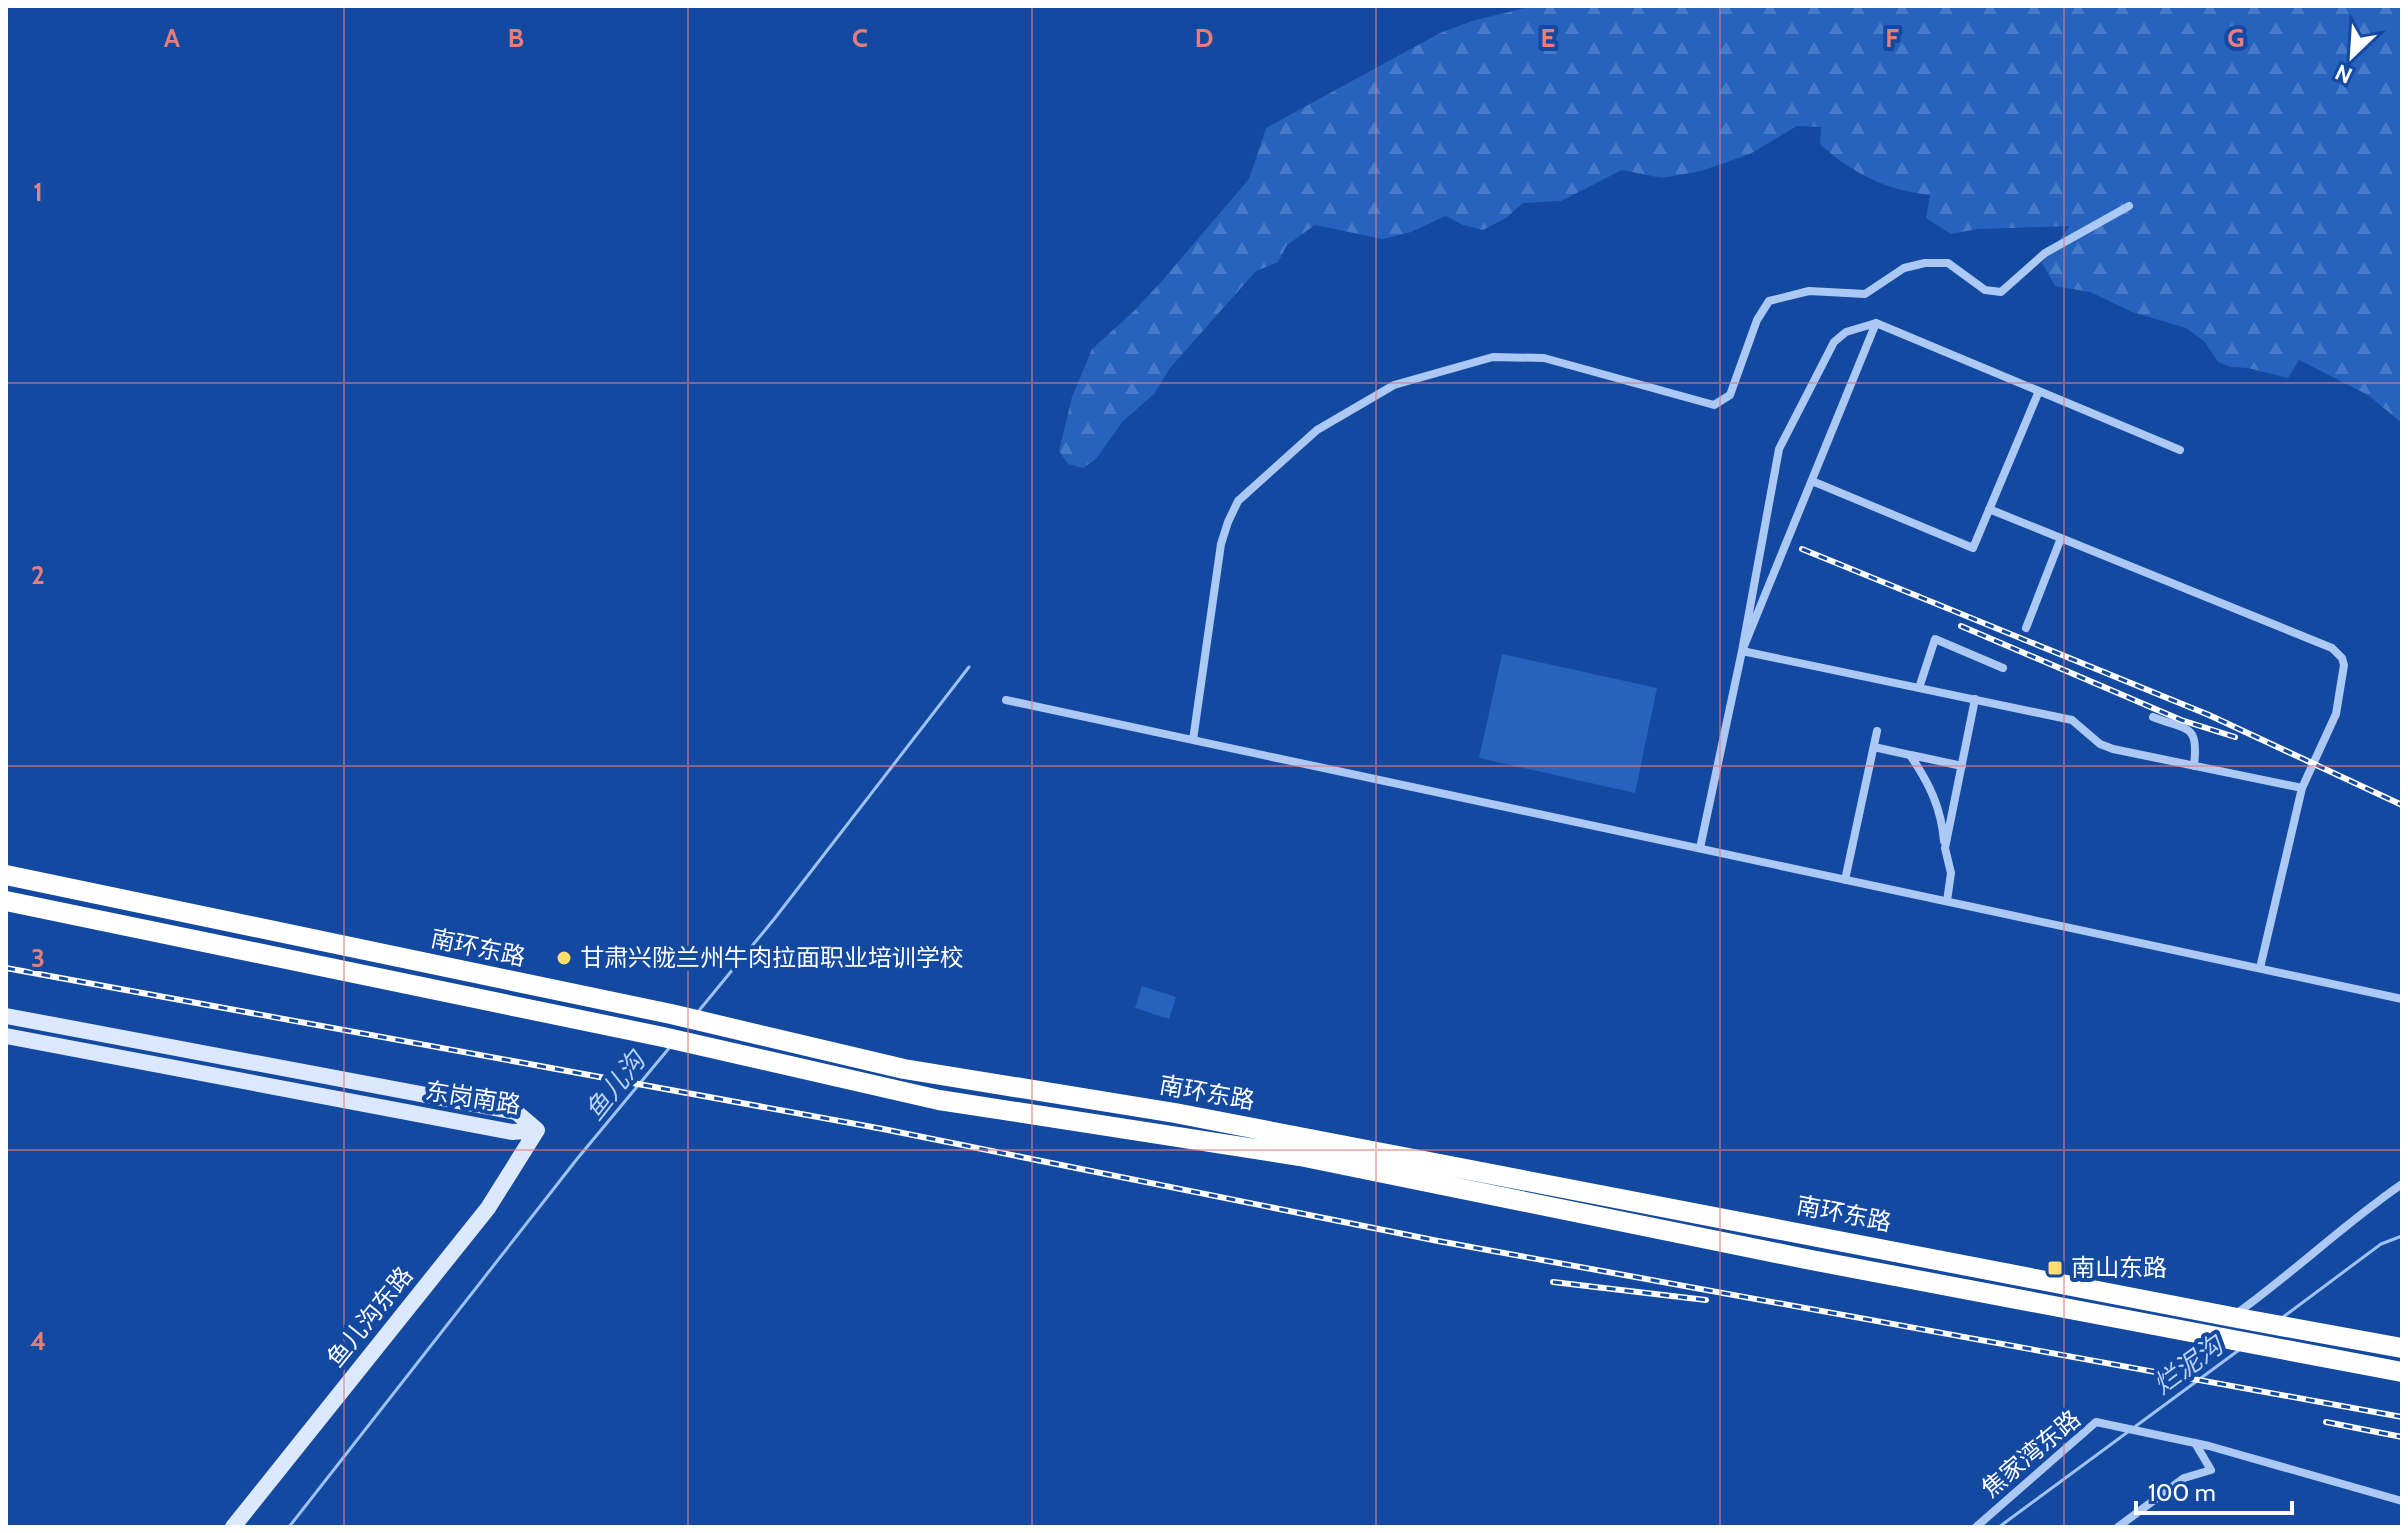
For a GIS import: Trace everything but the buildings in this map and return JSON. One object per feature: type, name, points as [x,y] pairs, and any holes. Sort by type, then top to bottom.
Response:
[{"type":"highway","name":"南环东路","points":[[6,875],[681,1016],[943,1076],[1206,1118],[2402,1348]]},
{"type":"highway","name":"南环东路","points":[[6,901],[663,1037],[939,1100],[1300,1156],[1806,1259],[2402,1372]]},
{"type":"highway","points":[[939,1100],[943,1076]]},
{"type":"street","points":[[1193,740],[1221,544],[1238,501],[1317,430],[1394,385],[1493,357],[1544,358],[1714,405],[1730,395],[1757,320],[1769,301],[1809,291],[1865,294],[1904,268],[1925,263],[1948,263],[1985,290],[2001,292],[2045,253],[2129,206]]},
{"type":"street","points":[[1700,848],[1742,651],[1779,449],[1834,342],[1846,332],[1876,323],[2180,450]]},
{"type":"street","points":[[1742,651],[1876,323]]},
{"type":"street","points":[[1812,481],[1973,548],[2039,391]]},
{"type":"street","points":[[1989,509],[2338,652],[2344,665],[2336,714],[2302,788],[2260,968]]},
{"type":"street","points":[[2026,628],[2061,538]]},
{"type":"street","points":[[1919,688],[1935,639],[2003,668]]},
{"type":"street","points":[[1742,651],[2072,720],[2100,744],[2302,788]]},
{"type":"street","points":[[1945,848],[1975,699]]},
{"type":"street","points":[[1006,700],[2402,999]]},
{"type":"street","points":[[2153,717],[2195,735],[2194,766]]},
{"type":"street","points":[[1845,880],[1877,731]]},
{"type":"street","points":[[1874,747],[1962,766]]},
{"type":"street","points":[[1910,755],[1929,783],[1941,815],[1951,873],[1947,901]]},
{"type":"street","name":"东岗南路","points":[[6,1016],[516,1112],[537,1130]]},
{"type":"street","name":"东岗南路","points":[[6,1036],[512,1132],[537,1130]]},
{"type":"street","name":"鱼儿沟东路","points":[[233,1527],[488,1208],[537,1130]]},
{"type":"street","points":[[2238,1318],[2359,1214],[2402,1184]]},
{"type":"street","name":"焦家湾东路","points":[[1976,1527],[2096,1422],[2194,1443]]},
{"type":"street","points":[[2194,1443],[2402,1501]]},
{"type":"street","points":[[2118,1527],[2184,1478],[2211,1470],[2194,1443]]},
{"type":"green space","points":[[1533,6],[2402,6],[2402,423],[2368,395],[2299,360],[2288,378],[2231,367],[2218,362],[2204,341],[2186,328],[2132,312],[2090,292],[2055,286],[2042,263],[2070,226],[1978,229],[1951,234],[1926,218],[1930,195],[1885,185],[1857,172],[1820,144],[1821,127],[1797,126],[1750,154],[1701,171],[1662,178],[1622,170],[1561,201],[1523,203],[1506,218],[1483,230],[1463,225],[1446,216],[1411,232],[1383,239],[1315,225],[1287,245],[1278,262],[1256,271],[1170,368],[1154,394],[1123,421],[1096,459],[1083,468],[1068,464],[1059,451],[1072,397],[1092,349],[1161,282],[1249,179],[1266,128],[1440,33],[1472,21]]},
{"type":"green space","points":[[1502,654],[1657,688],[1635,793],[1479,758]]},
{"type":"green space","points":[[1142,986],[1176,997],[1169,1019],[1135,1008]]},
{"type":"waterway","name":"鱼儿沟","points":[[697,1013],[775,918],[969,667]]},
{"type":"waterway","name":"鱼儿沟","points":[[289,1527],[577,1159],[670,1047]]},
{"type":"waterway","name":"烂泥沟","points":[[2283,1317],[2381,1244],[2402,1236]]},
{"type":"waterway","name":"烂泥沟","points":[[1999,1527],[2239,1350]]},
{"type":"railway","points":[[1802,549],[2209,715],[2402,805]]},
{"type":"railway","points":[[1961,626],[2181,720],[2235,737]]},
{"type":"railway","points":[[6,968],[883,1129],[1438,1241],[2402,1417]]},
{"type":"railway","points":[[1553,1282],[1706,1300]]},
{"type":"railway","points":[[2326,1422],[2402,1437]]},
{"type":"place","name":"甘肃兴陇兰州牛肉拉面职业培训学校","points":[[564,958]]},
{"type":"place","name":"南山东路","points":[[2055,1268]]}]
